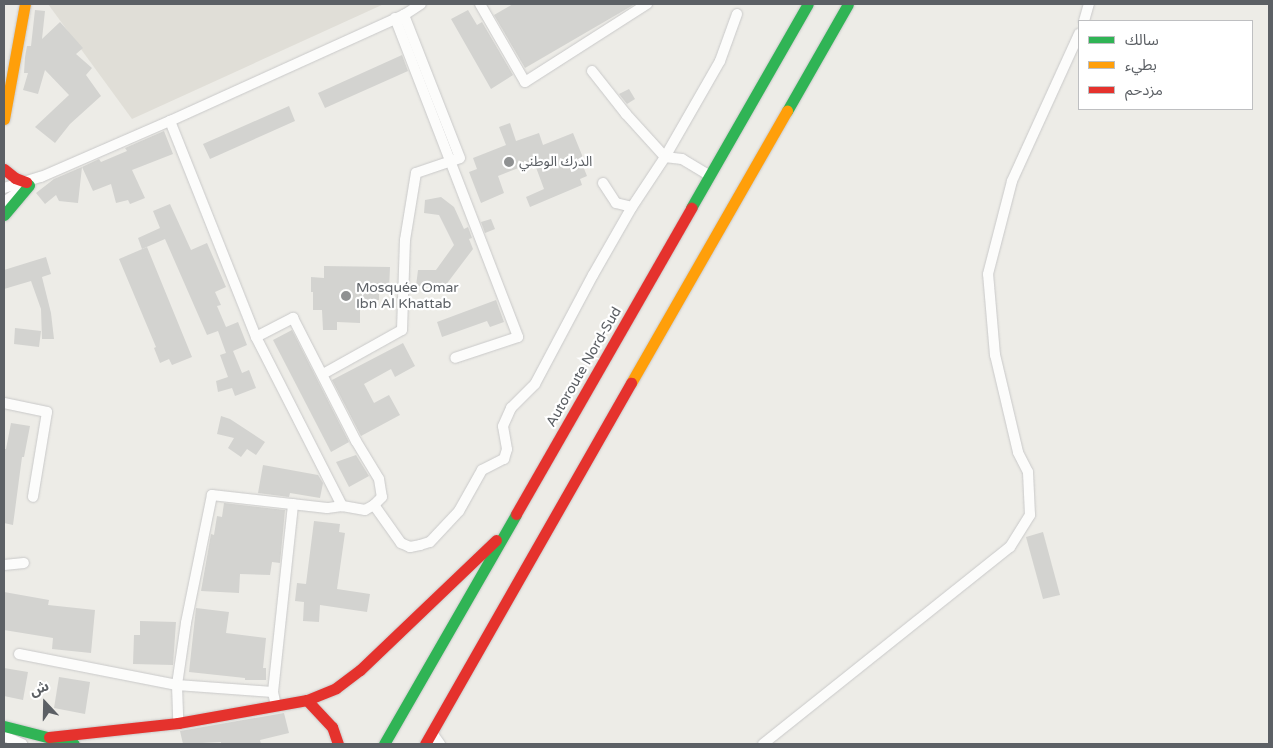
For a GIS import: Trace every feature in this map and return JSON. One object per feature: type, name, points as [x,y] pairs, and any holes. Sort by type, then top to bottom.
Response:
[{"type":"main road","points":[[4,119],[25,4]]},
{"type":"main road","name":"Autoroute Nord-Sud","points":[[384,744],[808,4]]},
{"type":"main road","points":[[425,744],[848,7]]},
{"type":"main road","points":[[4,169],[15,178],[28,184],[4,215]]},
{"type":"main road","points":[[49,737],[178,724],[307,700],[336,688],[360,670],[491,544],[507,532]]},
{"type":"main road","points":[[307,700],[332,727],[338,744]]},
{"type":"main road","points":[[4,726],[74,744]]},
{"type":"street","points":[[4,202],[41,177],[170,121],[400,16],[421,4]]},
{"type":"street","points":[[480,4],[525,82],[647,4]]},
{"type":"street","points":[[1084,20],[1089,4]]},
{"type":"street","points":[[374,506],[401,543],[410,547],[425,544],[430,542],[459,511],[482,470],[504,459],[507,450],[503,426],[511,408],[535,384],[593,275],[632,207],[666,157],[720,61],[737,14]]},
{"type":"street","points":[[323,374],[402,330],[405,240],[416,173],[460,158],[400,16]]},
{"type":"street","points":[[763,744],[1010,547],[1030,515],[1028,472],[1018,452],[995,355],[988,274],[1012,181],[1078,36]]},
{"type":"street","points":[[592,71],[626,114],[666,157],[682,159],[710,176]]},
{"type":"street","points":[[170,121],[256,336],[342,506]]},
{"type":"street","points":[[451,160],[518,337],[455,358]]},
{"type":"street","points":[[603,183],[616,203],[632,207]]},
{"type":"street","points":[[4,188],[28,184]]},
{"type":"street","points":[[178,724],[177,685],[186,623],[212,495],[327,508],[342,506],[366,510],[374,506],[382,497],[379,479],[356,441],[294,318],[256,336]]},
{"type":"street","points":[[4,403],[47,412],[32,497]]},
{"type":"street","points":[[276,706],[273,692],[293,504]]},
{"type":"street","points":[[4,565],[24,563]]},
{"type":"street","points":[[19,654],[177,685],[273,692]]},
{"type":"street","points":[[432,732],[440,744]]},
{"type":"street","points":[[4,736],[22,744]]},
{"type":"shaded area","points":[[48,4],[384,4],[132,119]]},
{"type":"building","points":[[513,4],[635,4],[525,68],[494,15]]},
{"type":"building","points":[[35,10],[45,11],[42,39],[60,22],[83,48],[76,54],[92,68],[86,75],[101,96],[70,124],[55,143],[35,127],[69,95],[45,70],[38,94],[23,90],[28,73],[24,73],[25,57],[27,46],[31,46]]},
{"type":"building","points":[[468,10],[477,25],[482,22],[513,75],[491,89],[451,19]]},
{"type":"building","points":[[402,55],[408,71],[325,108],[318,93]]},
{"type":"building","points":[[629,89],[635,99],[627,104],[619,94]]},
{"type":"building","points":[[289,106],[295,121],[210,159],[203,144]]},
{"type":"building","points":[[510,123],[516,141],[539,133],[543,145],[573,133],[584,160],[581,161],[587,176],[580,179],[582,185],[530,207],[526,197],[544,189],[534,162],[498,176],[504,193],[481,203],[469,172],[477,169],[473,158],[506,145],[499,127]]},
{"type":"building","points":[[164,131],[173,154],[132,170],[145,198],[130,204],[128,200],[116,203],[111,184],[93,191],[82,167],[99,159],[101,162],[127,151],[125,148]]},
{"type":"building","points":[[82,167],[78,203],[59,201],[56,195],[45,204],[36,193],[54,179]]},
{"type":"building","points":[[441,197],[454,207],[464,229],[468,227],[472,238],[469,239],[473,249],[445,286],[416,286],[418,270],[436,270],[454,245],[439,215],[424,213],[425,200]]},
{"type":"building","points":[[170,204],[191,250],[207,243],[226,287],[215,292],[221,305],[217,306],[226,327],[238,322],[247,345],[233,351],[242,373],[249,370],[256,388],[235,396],[232,388],[218,392],[216,381],[228,377],[220,355],[226,353],[218,331],[207,335],[165,239],[142,249],[138,238],[160,228],[153,211]]},
{"type":"building","points":[[491,219],[495,229],[485,233],[481,222]]},
{"type":"building","points":[[147,247],[192,357],[172,365],[169,359],[160,363],[154,348],[156,347],[119,259]]},
{"type":"building","points":[[46,257],[51,274],[42,277],[51,313],[54,339],[42,339],[41,309],[31,281],[4,289],[4,270]]},
{"type":"building","name":"Mosquée Omar Ibn Al Khattab","points":[[324,266],[390,267],[389,290],[379,290],[379,300],[360,300],[360,323],[337,322],[337,330],[323,330],[322,310],[313,310],[311,277],[324,278]]},
{"type":"building","points":[[496,300],[504,322],[490,327],[487,321],[442,337],[437,322]]},
{"type":"building","points":[[15,328],[41,331],[39,347],[14,344]]},
{"type":"building","points":[[292,330],[349,442],[331,452],[273,340]]},
{"type":"building","points":[[403,343],[415,366],[395,377],[391,369],[364,384],[374,403],[389,395],[400,415],[361,436],[332,380]]},
{"type":"building","points":[[221,416],[230,419],[265,442],[256,455],[247,449],[241,457],[228,448],[234,438],[217,434]]},
{"type":"building","points":[[11,423],[30,426],[24,457],[22,457],[13,525],[4,523],[4,449],[6,449]]},
{"type":"building","points":[[356,455],[369,476],[349,487],[336,462]]},
{"type":"building","points":[[263,465],[318,475],[323,483],[320,498],[290,493],[289,497],[258,493]]},
{"type":"building","points":[[224,503],[285,510],[280,563],[272,562],[270,575],[240,574],[239,593],[201,591],[211,534],[214,535],[217,516],[222,517]]},
{"type":"building","points":[[314,521],[340,524],[339,532],[345,533],[337,589],[370,594],[367,612],[320,605],[319,622],[303,621],[304,602],[295,601],[297,583],[306,584]]},
{"type":"building","points":[[1043,532],[1060,595],[1043,599],[1026,537]]},
{"type":"building","points":[[4,592],[49,600],[48,605],[95,610],[91,653],[52,649],[53,638],[4,630]]},
{"type":"building","points":[[196,608],[229,612],[226,633],[266,638],[263,668],[266,668],[266,680],[245,680],[245,678],[189,672]]},
{"type":"building","points":[[140,621],[176,622],[173,665],[133,664],[134,635],[140,635]]},
{"type":"building","points":[[4,668],[28,672],[23,700],[4,696]]},
{"type":"building","points":[[59,677],[90,682],[85,714],[54,708]]},
{"type":"building","points":[[284,713],[289,733],[260,740],[261,744],[221,744],[221,742],[183,744],[180,731]]},
{"type":"traffic: fast","points":[[691,208],[808,4]]},
{"type":"traffic: fast","points":[[787,111],[848,4]]},
{"type":"traffic: fast","points":[[4,215],[29,185]]},
{"type":"traffic: fast","points":[[384,744],[516,514]]},
{"type":"traffic: fast","points":[[4,726],[74,744]]},
{"type":"traffic: slow","points":[[4,119],[25,4]]},
{"type":"traffic: slow","points":[[631,383],[787,111]]},
{"type":"traffic: jam","points":[[4,169],[15,178],[26,182]]},
{"type":"traffic: jam","points":[[516,514],[691,208]]},
{"type":"traffic: jam","points":[[425,744],[631,383]]},
{"type":"traffic: jam","points":[[338,744],[332,727],[307,700],[336,688],[360,670],[496,540]]},
{"type":"traffic: jam","points":[[49,737],[178,723],[307,700]]},
{"type":"place","name":"الدرك الوطني","points":[[509,162]]},
{"type":"place","name":"Mosquée Omar Ibn Al Khattab","points":[[346,296]]}]
